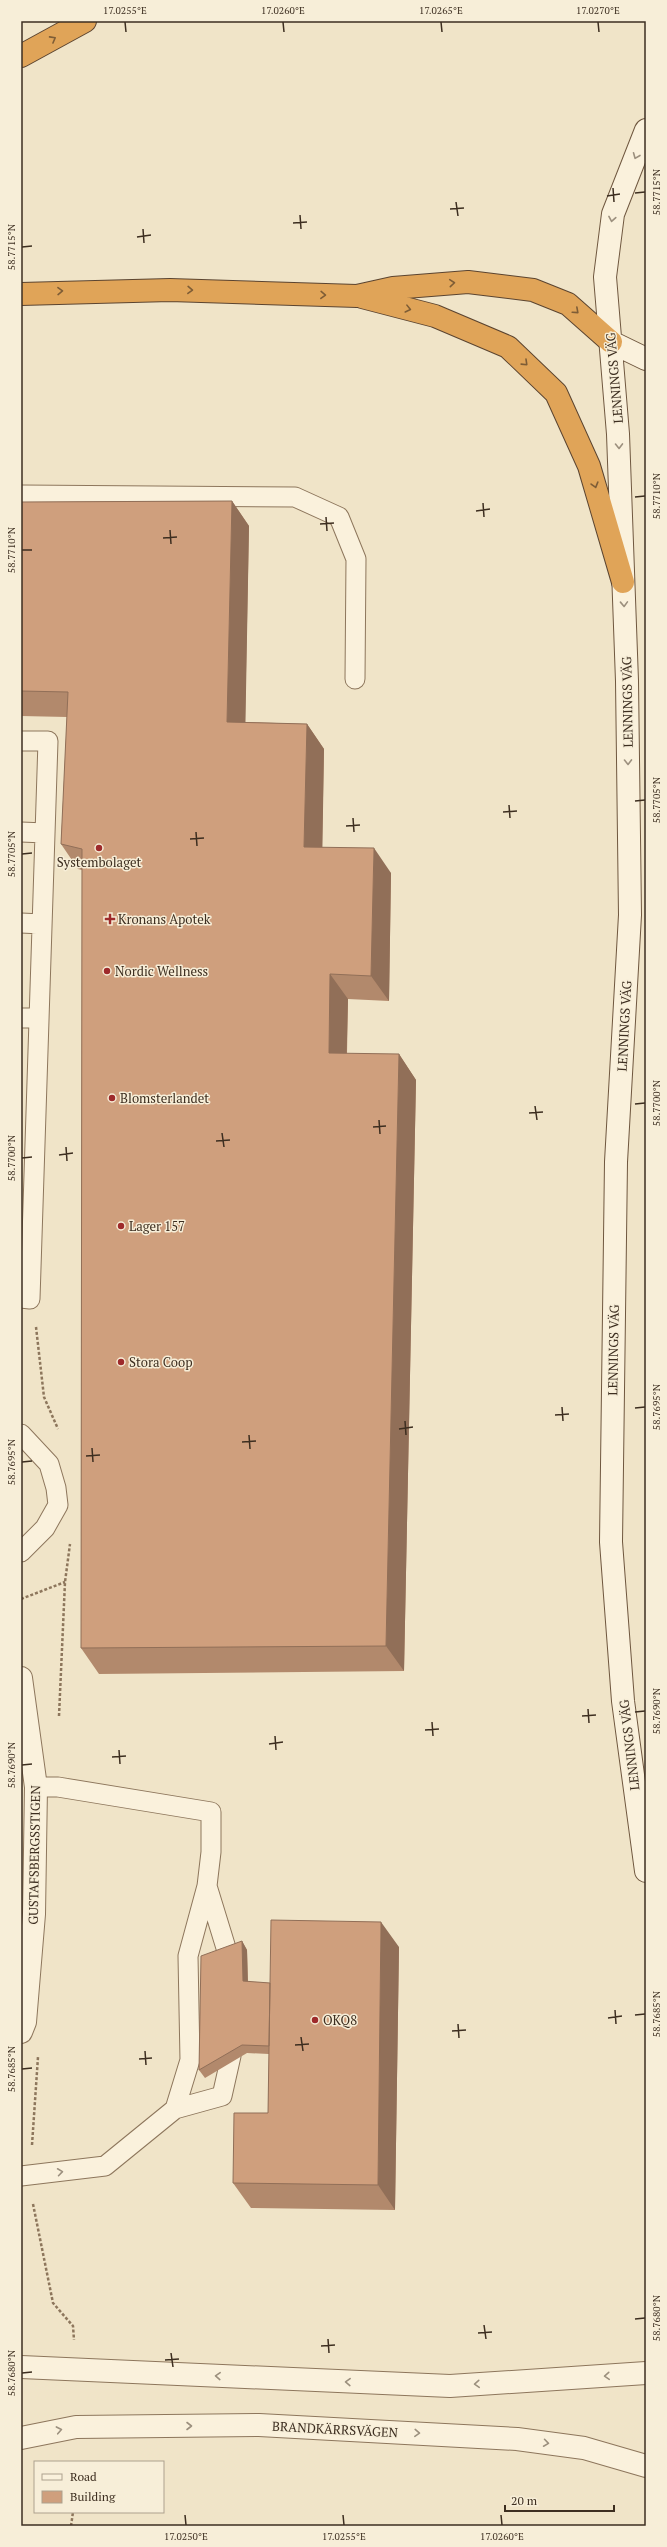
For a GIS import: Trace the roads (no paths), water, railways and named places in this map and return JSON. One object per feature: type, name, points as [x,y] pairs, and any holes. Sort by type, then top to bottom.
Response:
[{"type":"highway","points":[[21,56],[85,21]]},
{"type":"highway","points":[[357,296],[393,288],[468,282],[533,290],[568,304],[611,342]]},
{"type":"highway","points":[[21,294],[170,290],[357,296],[435,316],[508,347],[556,393],[589,466],[623,582]]},
{"type":"main road","name":"LENNINGS VÄG","points":[[646,130],[613,214],[605,277],[618,434],[627,681],[630,914],[616,1162],[611,1542],[623,1700],[646,1871]]},
{"type":"main road","points":[[611,342],[646,359]]},
{"type":"main road","name":"GUSTAFSBERGSSTIGEN","points":[[21,1678],[36,1787],[34,1914],[25,2022],[21,2032]]},
{"type":"main road","points":[[21,2367],[450,2386],[646,2373]]},
{"type":"main road","name":"BRANDKÄRRSVÄGEN","points":[[21,2438],[76,2427],[259,2425],[517,2439],[584,2448],[646,2466]]},
{"type":"lane","points":[[21,496],[295,497],[340,517],[356,559],[355,679]]},
{"type":"lane","points":[[21,740],[48,741],[42,924],[30,1018],[30,1299],[21,1298]]},
{"type":"lane","points":[[21,832],[45,833]]},
{"type":"lane","points":[[21,923],[42,924]]},
{"type":"lane","points":[[21,1434],[49,1464],[56,1488],[58,1505],[46,1528],[21,1552]]},
{"type":"lane","points":[[36,1787],[58,1787],[211,1812],[211,1852],[208,1886],[188,1956],[190,2060],[175,2109]]},
{"type":"lane","points":[[208,1886],[230,1961]]},
{"type":"lane","points":[[21,2176],[105,2166],[175,2109],[222,2096],[231,2056]]},
{"type":"place","name":"Systembolaget","points":[[99,848]]},
{"type":"place","name":"Kronans Apotek","points":[[110,919]]},
{"type":"place","name":"Nordic Wellness","points":[[107,971]]},
{"type":"place","name":"Blomsterlandet","points":[[112,1098]]},
{"type":"place","name":"Lager 157","points":[[121,1226]]},
{"type":"place","name":"Stora Coop","points":[[121,1362]]},
{"type":"place","name":"OKQ8","points":[[315,2020]]}]
